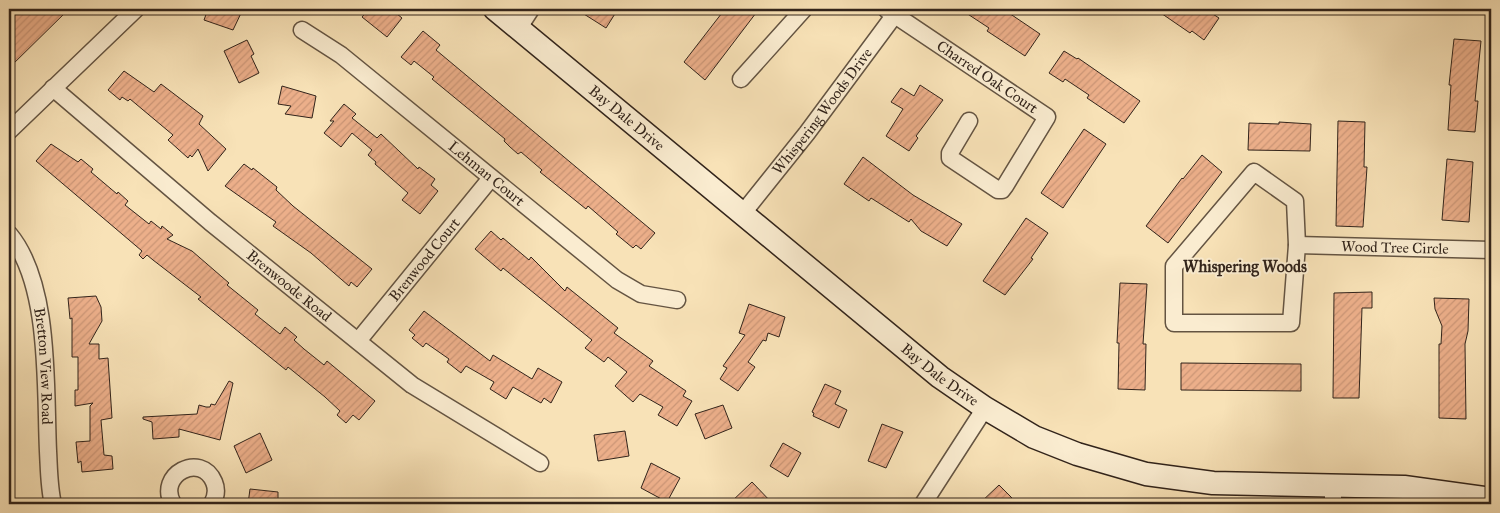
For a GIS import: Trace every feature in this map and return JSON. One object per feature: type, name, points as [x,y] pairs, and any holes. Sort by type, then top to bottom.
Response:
[{"type":"street","points":[[9,131],[136,9]]},
{"type":"street","name":"Bay Dale Drive","points":[[494,9],[940,377],[985,408],[1034,437],[1077,454],[1146,474],[1213,483],[1333,494],[1404,487],[1491,500]]},
{"type":"street","points":[[518,29],[531,9]]},
{"type":"street","points":[[741,79],[804,9]]},
{"type":"street","name":"Charred Oak Court","points":[[893,11],[1047,118],[1002,190],[998,190],[950,158],[950,153],[970,121]]},
{"type":"street","name":"Whispering Woods Drive","points":[[743,213],[807,133],[893,11]]},
{"type":"street","name":"Lehman Court","points":[[302,30],[341,55],[617,280],[641,294],[677,300]]},
{"type":"street","name":"Brenwoode Road","points":[[53,88],[210,222],[412,384],[540,463]]},
{"type":"street","points":[[1254,172],[1295,201],[1296,245],[1291,323],[1174,323],[1174,266],[1254,172]]},
{"type":"street","name":"Brenwood Court","points":[[358,341],[491,178]]},
{"type":"street","name":"Bretton View Road","points":[[9,234],[29,267],[40,310],[48,458],[53,504]]},
{"type":"street","name":"Wood Tree Circle","points":[[1296,245],[1491,250]]},
{"type":"street","points":[[923,504],[985,408]]},
{"type":"street","points":[[172,504],[168,491],[173,477],[179,471],[194,467],[201,469],[213,479],[216,494],[212,504]]},
{"type":"building","points":[[21,9],[69,9],[9,68],[9,21]]},
{"type":"building","points":[[208,9],[243,9],[233,30],[204,20]]},
{"type":"building","points":[[369,9],[391,9],[402,18],[387,37],[362,17]]},
{"type":"building","points":[[576,9],[618,9],[606,28]]},
{"type":"building","points":[[725,9],[759,9],[705,80],[684,62]]},
{"type":"building","points":[[960,9],[1003,9],[1040,34],[1025,56],[987,31],[989,28]]},
{"type":"building","points":[[1155,9],[1205,9],[1219,18],[1204,40],[1192,31],[1190,33]]},
{"type":"building","points":[[423,31],[440,45],[436,50],[655,233],[641,249],[636,245],[633,248],[588,206],[586,209],[540,172],[542,170],[521,152],[518,154],[504,141],[505,139],[432,79],[434,77],[414,61],[411,65],[401,57]]},
{"type":"building","points":[[1454,39],[1481,41],[1475,101],[1478,101],[1475,132],[1448,130],[1451,85],[1449,85]]},
{"type":"building","points":[[247,40],[254,54],[251,56],[259,73],[239,83],[224,51]]},
{"type":"building","points":[[1064,51],[1078,58],[1140,101],[1124,123],[1087,98],[1089,95],[1065,79],[1063,82],[1049,73]]},
{"type":"building","points":[[124,71],[154,92],[161,84],[203,116],[199,124],[226,149],[208,171],[198,149],[192,157],[190,155],[188,158],[168,140],[173,135],[130,99],[128,101],[122,97],[120,100],[108,90]]},
{"type":"building","points":[[920,85],[943,100],[916,136],[918,138],[909,151],[886,136],[903,109],[891,102],[901,88],[914,96]]},
{"type":"building","points":[[282,86],[316,96],[312,118],[285,114],[291,106],[278,104]]},
{"type":"building","points":[[344,104],[356,114],[352,118],[377,138],[381,134],[418,169],[419,167],[435,179],[431,185],[438,191],[420,214],[402,200],[408,193],[375,164],[376,162],[368,155],[372,150],[352,133],[341,147],[324,133],[334,121],[330,121]]},
{"type":"building","points":[[1338,121],[1365,122],[1364,167],[1367,167],[1363,227],[1336,226]]},
{"type":"building","points":[[1279,122],[1311,124],[1310,151],[1248,150],[1249,123],[1279,124]]},
{"type":"building","points":[[1084,129],[1106,144],[1063,208],[1041,193]]},
{"type":"building","points":[[51,144],[78,162],[81,159],[93,169],[91,172],[128,201],[125,205],[149,224],[151,221],[161,229],[162,226],[173,235],[167,239],[192,251],[229,283],[227,285],[258,310],[255,314],[280,334],[285,327],[297,337],[294,340],[304,349],[324,365],[327,361],[375,401],[359,420],[353,415],[346,423],[337,415],[340,411],[288,367],[286,370],[198,299],[201,297],[147,255],[143,259],[139,255],[142,251],[36,161]]},
{"type":"building","points":[[1202,155],[1222,172],[1168,243],[1146,226]]},
{"type":"building","points":[[863,157],[913,195],[962,224],[947,246],[921,231],[911,219],[909,222],[871,198],[869,201],[844,184]]},
{"type":"building","points":[[1447,159],[1473,162],[1469,222],[1442,220]]},
{"type":"building","points":[[244,164],[252,170],[253,168],[277,187],[276,190],[293,206],[372,269],[357,287],[351,282],[349,286],[311,253],[273,226],[276,222],[225,186]]},
{"type":"building","points":[[1026,218],[1048,233],[1031,258],[1033,259],[1005,295],[983,281]]},
{"type":"building","points":[[491,231],[501,240],[503,238],[529,260],[531,257],[565,291],[567,287],[618,328],[614,333],[653,361],[649,366],[686,391],[683,396],[692,401],[677,426],[658,415],[663,407],[640,394],[633,402],[625,395],[615,386],[627,372],[608,357],[604,362],[585,348],[592,340],[503,268],[501,271],[475,249]]},
{"type":"building","points":[[1120,283],[1147,284],[1143,344],[1146,344],[1145,390],[1118,389],[1119,343],[1117,343]]},
{"type":"building","points":[[1372,292],[1372,308],[1362,308],[1359,398],[1333,398],[1334,293]]},
{"type":"building","points":[[96,296],[101,307],[102,321],[89,344],[99,344],[99,359],[108,358],[112,418],[101,420],[104,455],[112,456],[113,469],[82,472],[81,461],[78,463],[76,442],[90,441],[90,406],[93,403],[75,406],[75,390],[78,390],[78,357],[72,357],[72,318],[70,319],[68,298]]},
{"type":"building","points":[[1434,298],[1469,299],[1468,331],[1465,344],[1466,419],[1439,418],[1439,344],[1441,344],[1442,326],[1435,309]]},
{"type":"building","points":[[749,304],[785,317],[779,337],[768,333],[766,341],[763,340],[748,362],[755,367],[738,391],[720,379],[727,368],[723,366],[745,335],[739,333]]},
{"type":"building","points":[[424,311],[490,361],[493,355],[532,379],[538,368],[562,382],[551,403],[544,398],[541,403],[513,387],[506,399],[490,389],[494,382],[466,366],[461,373],[447,362],[449,359],[426,343],[423,347],[412,338],[415,335],[409,330]]},
{"type":"building","points":[[1181,363],[1301,364],[1301,391],[1181,390]]},
{"type":"building","points":[[229,381],[233,383],[220,440],[179,429],[179,437],[153,439],[152,422],[143,419],[143,417],[197,414],[199,405],[210,407],[211,404],[215,405]]},
{"type":"building","points":[[825,384],[841,391],[835,404],[847,410],[839,428],[813,416],[814,413],[812,412]]},
{"type":"building","points":[[723,405],[732,428],[705,439],[695,414]]},
{"type":"building","points":[[882,424],[903,432],[886,468],[868,461]]},
{"type":"building","points":[[625,431],[629,456],[598,461],[594,435]]},
{"type":"building","points":[[260,433],[272,460],[246,473],[234,446]]},
{"type":"building","points":[[783,443],[801,453],[788,477],[770,466]]},
{"type":"building","points":[[651,463],[680,478],[667,502],[641,488]]},
{"type":"building","points":[[752,482],[773,504],[729,504]]},
{"type":"building","points":[[999,485],[1018,504],[979,504]]},
{"type":"building","points":[[250,489],[278,492],[278,504],[248,504]]},
{"type":"district","name":"Whispering Woods","points":[[1245,266]]}]
